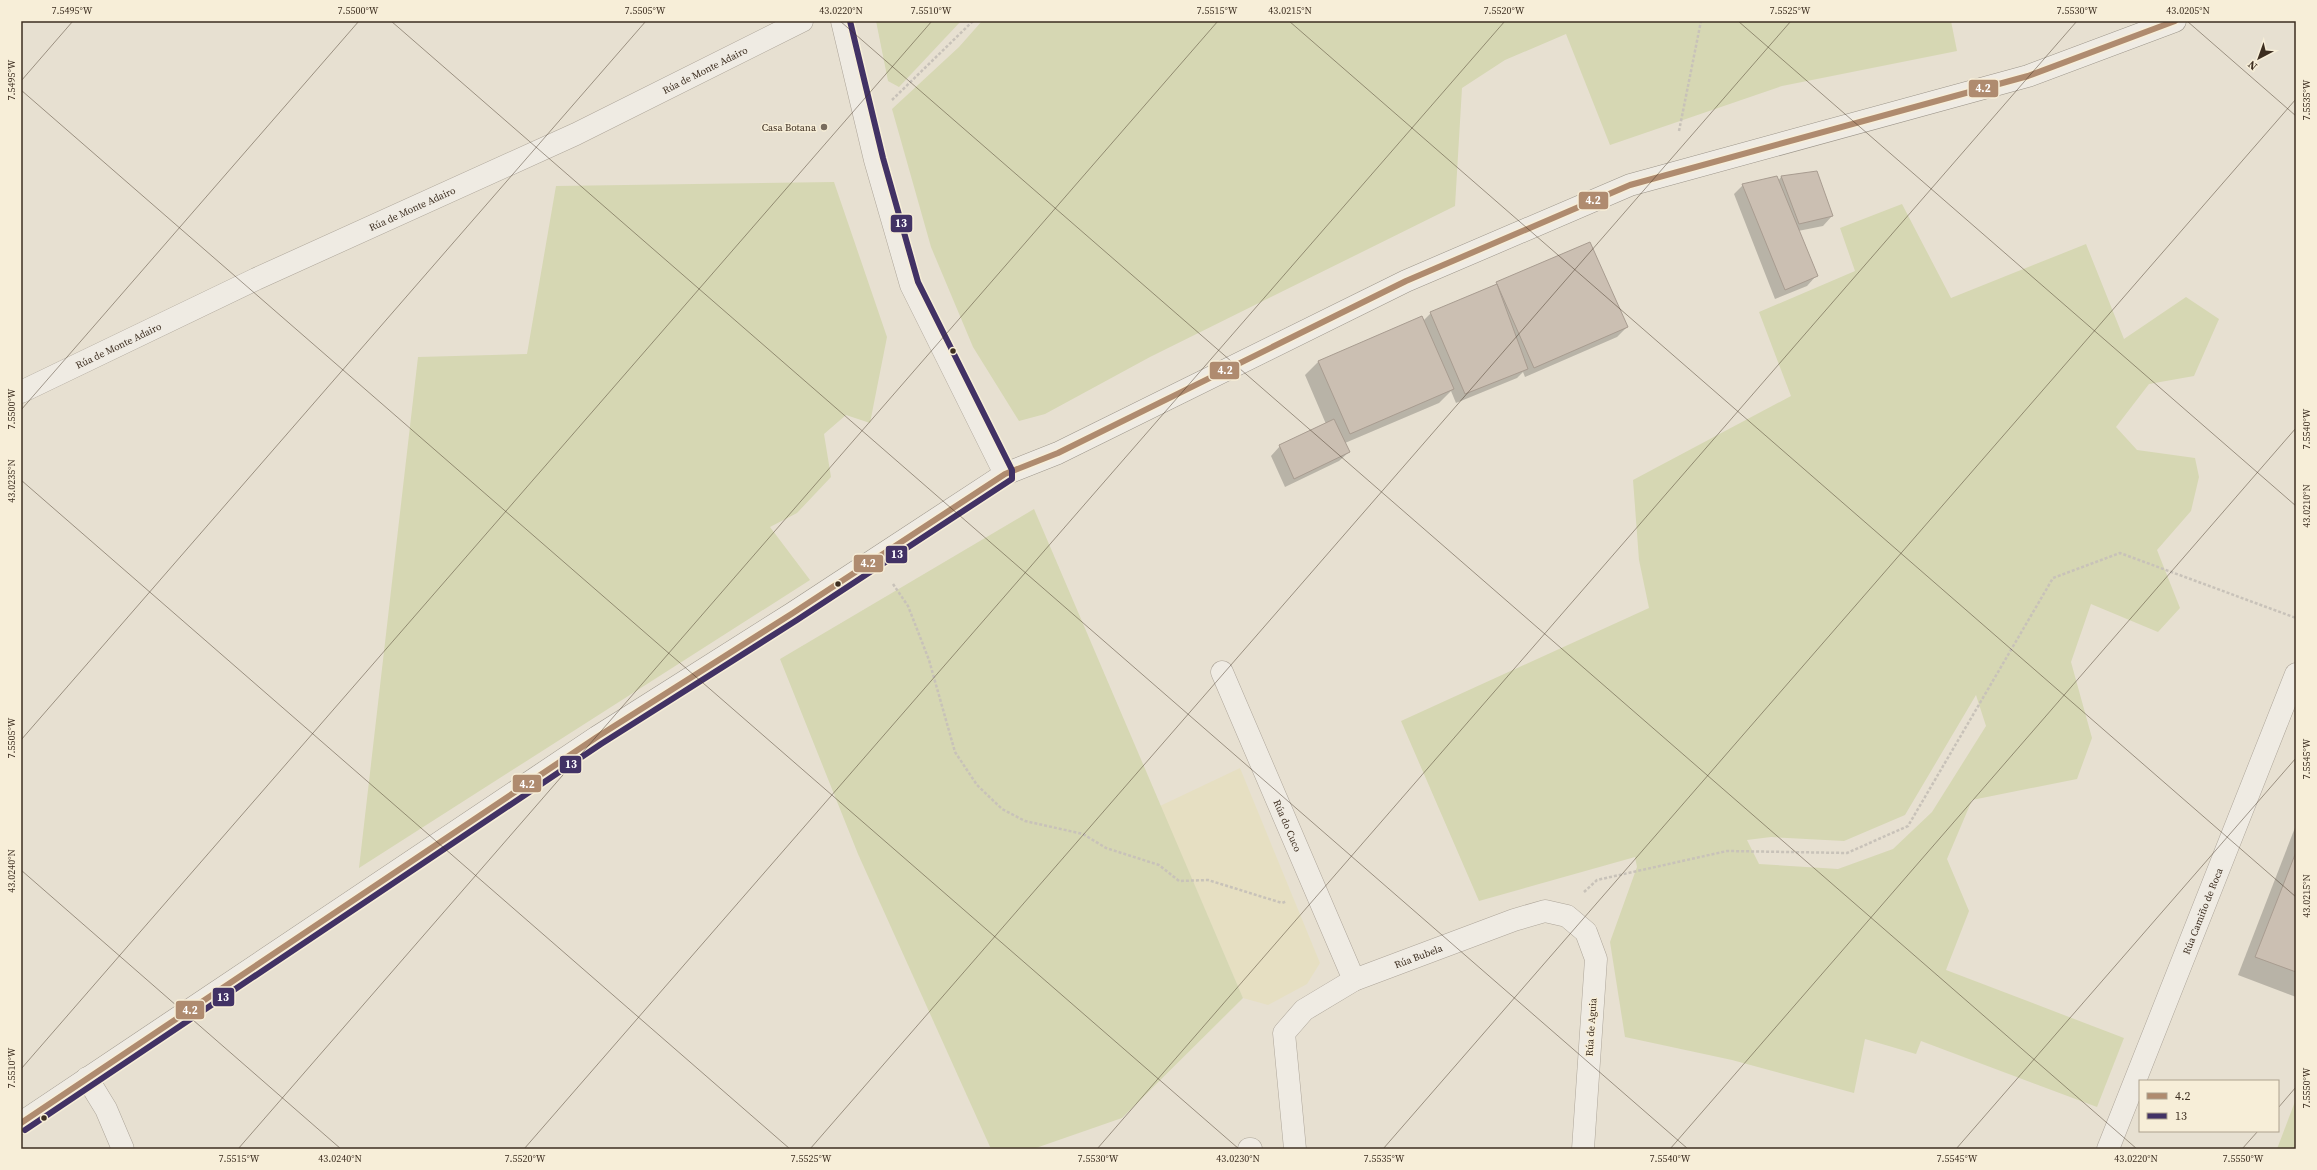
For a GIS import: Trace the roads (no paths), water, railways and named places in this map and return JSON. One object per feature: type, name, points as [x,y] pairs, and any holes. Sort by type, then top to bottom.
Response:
[{"type":"street","name":"Rúa de Monte Adairo","points":[[21,392],[256,279],[576,134],[802,21]]},
{"type":"street","points":[[842,21],[875,160],[911,285],[1005,474]]},
{"type":"street","points":[[21,1123],[597,737],[794,613],[1005,474],[1058,453],[1406,281],[1630,185],[2028,76],[2175,21]]},
{"type":"street","name":"Rúa do Cuco","points":[[1222,672],[1354,980]]},
{"type":"street","name":"Rúa Camiño de Roca","points":[[2108,1149],[2296,674]]},
{"type":"street","name":"Rúa Bubela","points":[[1295,1149],[1284,1033],[1304,1010],[1354,980],[1514,920],[1545,911],[1568,916]]},
{"type":"street","name":"Rúa de Aguia","points":[[1568,916],[1586,932],[1596,959],[1583,1149]]},
{"type":"street","points":[[88,1078],[106,1109],[123,1149]]},
{"type":"place","name":"Casa Botana","points":[[824,127]]}]
